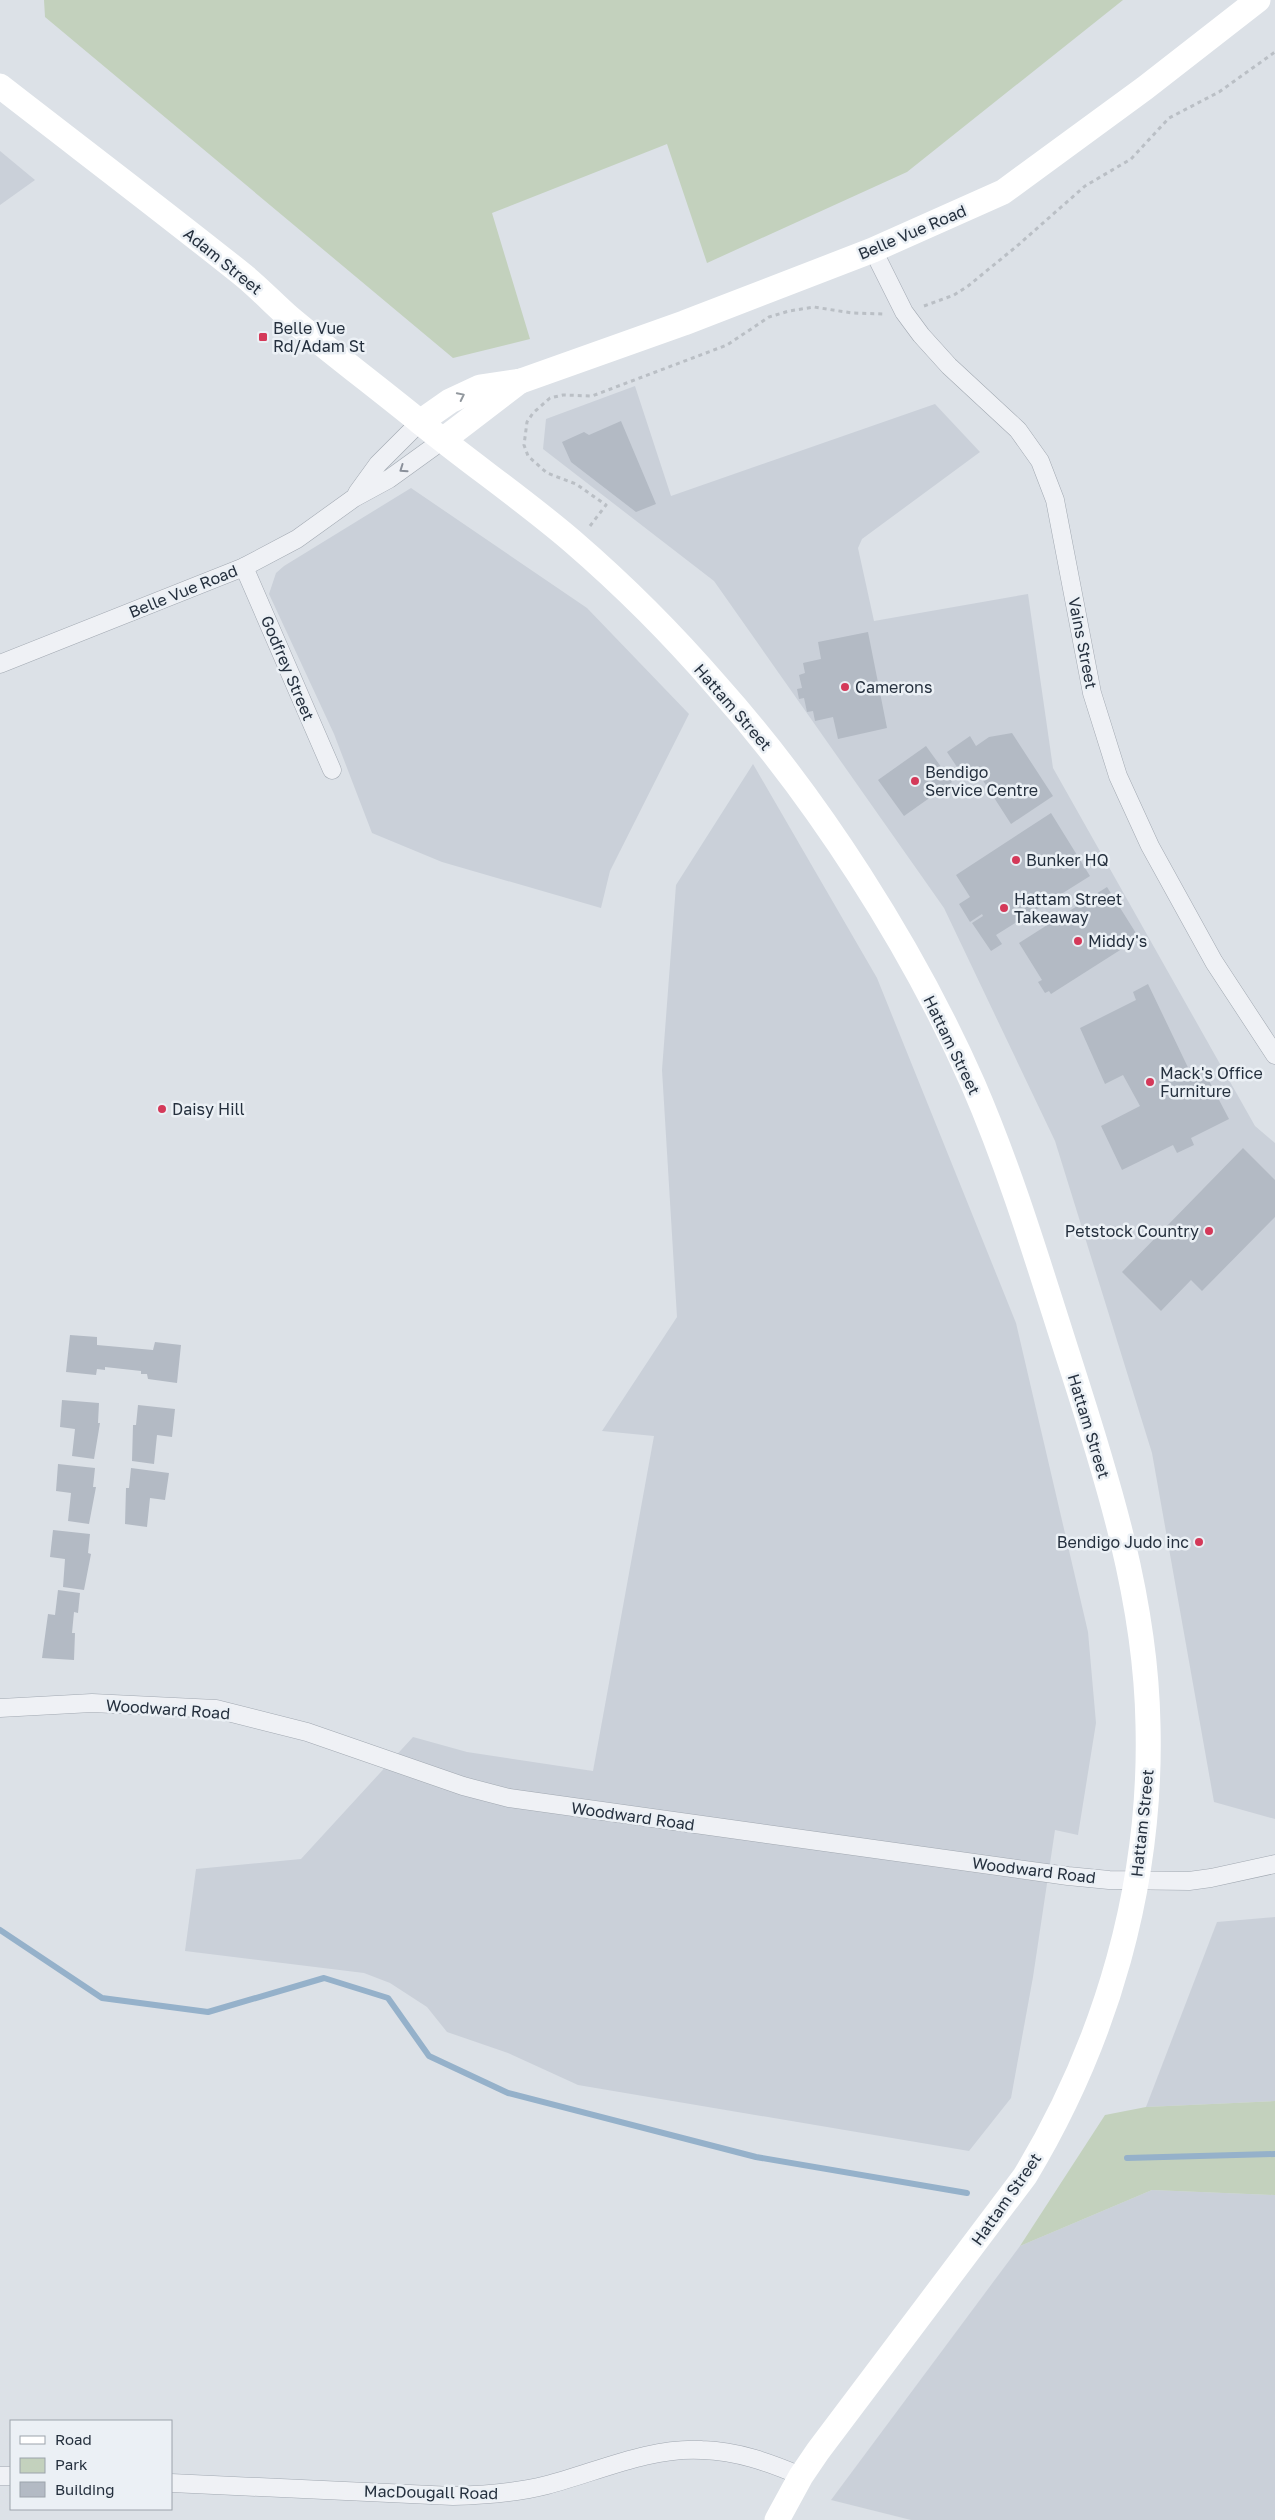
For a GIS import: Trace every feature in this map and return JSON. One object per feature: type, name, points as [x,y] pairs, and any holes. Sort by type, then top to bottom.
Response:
[{"type":"main road","name":"Belle Vue Road","points":[[420,422],[464,394],[480,387],[521,381],[684,323],[873,250],[1003,192],[1146,88],[1258,0]]},
{"type":"main road","name":"Adam Street","points":[[0,86],[245,277],[296,322],[443,440]]},
{"type":"main road","name":"Belle Vue Road","points":[[443,440],[521,381]]},
{"type":"main road","name":"Hattam Street","points":[[443,440],[576,544],[652,617],[717,685],[788,772],[849,860],[880,910],[922,984],[972,1083],[1001,1153],[1080,1392],[1122,1537],[1133,1589],[1144,1662],[1148,1722],[1146,1814],[1137,1881],[1121,1955],[1104,2008],[1067,2098],[1048,2138],[1025,2176],[800,2476],[777,2520]]},
{"type":"street","name":"Vains Street","points":[[873,250],[904,312],[921,335],[949,366],[1018,430],[1044,469],[1055,500],[1064,539],[1092,693],[1118,776],[1150,846],[1210,954],[1275,1055]]},
{"type":"street","name":"Belle Vue Road","points":[[354,498],[378,464],[420,422]]},
{"type":"street","name":"Belle Vue Road","points":[[0,664],[244,567],[297,539],[354,498],[389,479],[443,440]]},
{"type":"street","name":"Godfrey Street","points":[[244,567],[332,770]]},
{"type":"street","name":"Woodward Road","points":[[0,1708],[64,1703],[109,1703],[216,1709],[307,1732],[462,1786],[509,1798],[1068,1876],[1137,1881],[1199,1880],[1275,1864]]},
{"type":"street","name":"MacDougall Road","points":[[172,2483],[453,2496],[487,2495],[547,2485],[650,2455],[678,2450],[701,2450],[748,2456],[800,2476]]},
{"type":"path","points":[[576,544],[606,505],[576,484],[547,473],[528,456],[524,445],[527,422],[533,413],[550,398],[563,395],[592,396],[727,344],[762,321],[789,311],[814,307],[876,315],[904,312],[941,301],[968,286],[1085,186],[1131,159],[1169,118],[1219,92],[1275,52]]},
{"type":"shaded area","points":[[0,151],[35,180],[0,205]]},
{"type":"shaded area","points":[[635,386],[671,496],[935,404],[980,452],[862,539],[858,548],[874,621],[1028,594],[1053,768],[1255,1126],[1275,1143],[1275,1819],[1214,1802],[1152,1453],[1055,1141],[944,908],[714,581],[543,449],[546,419]]},
{"type":"shaded area","points":[[411,488],[587,608],[689,714],[610,871],[601,908],[442,862],[372,833],[334,734],[269,594],[276,573],[284,566]]},
{"type":"shaded area","points":[[753,764],[877,978],[1016,1323],[1088,1632],[1096,1723],[1078,1835],[1055,1830],[1033,1977],[1011,2098],[969,2151],[578,2085],[508,2053],[447,2032],[427,2007],[390,1983],[364,1973],[185,1951],[196,1869],[301,1859],[413,1737],[467,1752],[593,1771],[654,1436],[602,1431],[677,1317],[662,1070],[676,885]]},
{"type":"shaded area","points":[[1275,1917],[1275,2101],[1146,2107],[1217,1922]]},
{"type":"shaded area","points":[[1152,2190],[1275,2195],[1275,2520],[911,2520],[831,2500],[1020,2246]]},
{"type":"green space","points":[[44,0],[1123,0],[907,172],[707,263],[667,144],[492,213],[530,339],[453,358],[45,17]]},
{"type":"green space","points":[[1275,2101],[1275,2195],[1152,2190],[1020,2246],[1105,2115],[1146,2107]]},
{"type":"building","points":[[621,421],[656,504],[636,512],[571,462],[562,442],[584,432],[589,435]]},
{"type":"building","points":[[868,632],[887,728],[838,739],[833,717],[815,721],[813,711],[807,712],[804,698],[799,699],[797,689],[802,688],[799,675],[805,673],[803,663],[821,659],[818,642]]},
{"type":"building","points":[[1012,733],[1053,796],[1011,824],[975,768],[963,776],[947,752],[970,736],[976,746],[989,737]]},
{"type":"building","name":"Bendigo Service Centre","points":[[926,746],[952,782],[904,816],[878,780]]},
{"type":"building","points":[[1051,813],[1090,876],[996,935],[1002,944],[991,951],[972,923],[983,916],[982,914],[970,922],[959,904],[970,897],[956,875]]},
{"type":"building","points":[[1107,887],[1139,938],[1051,994],[1049,991],[1045,993],[1038,982],[1042,980],[1019,943]]},
{"type":"building","points":[[1148,984],[1194,1080],[1206,1075],[1229,1119],[1191,1138],[1194,1145],[1177,1153],[1173,1145],[1122,1170],[1101,1126],[1140,1106],[1123,1075],[1105,1084],[1080,1028],[1136,1000],[1133,992]]},
{"type":"building","points":[[1243,1148],[1275,1180],[1275,1217],[1202,1291],[1191,1280],[1161,1311],[1122,1272]]},
{"type":"building","points":[[70,1335],[97,1337],[97,1345],[153,1350],[155,1342],[181,1345],[177,1383],[148,1379],[147,1374],[141,1374],[141,1371],[105,1367],[105,1370],[97,1369],[96,1375],[66,1372]]},
{"type":"building","points":[[62,1400],[99,1403],[98,1423],[100,1423],[94,1459],[72,1456],[75,1429],[60,1427]]},
{"type":"building","points":[[138,1405],[175,1409],[172,1437],[157,1435],[154,1464],[132,1461],[133,1425],[136,1425]]},
{"type":"building","points":[[58,1464],[95,1468],[93,1487],[96,1487],[89,1524],[68,1521],[71,1493],[56,1491]]},
{"type":"building","points":[[131,1468],[169,1473],[165,1500],[150,1498],[147,1527],[125,1524],[126,1488],[129,1488]]},
{"type":"building","points":[[53,1530],[90,1534],[88,1553],[91,1554],[84,1590],[63,1587],[65,1559],[50,1557]]},
{"type":"building","points":[[58,1590],[80,1593],[78,1613],[74,1612],[72,1633],[75,1633],[74,1660],[42,1658],[48,1614],[55,1615]]},
{"type":"waterway","points":[[0,1930],[102,1998],[208,2012],[324,1978],[388,1998],[429,2056],[508,2093],[756,2157],[967,2193]]},
{"type":"waterway","points":[[1127,2158],[1275,2154]]},
{"type":"place","name":"Belle Vue Rd/Adam St","points":[[263,337]]},
{"type":"place","name":"Camerons","points":[[845,687]]},
{"type":"place","name":"Bendigo Service Centre","points":[[915,781]]},
{"type":"place","name":"Bunker HQ","points":[[1016,860]]},
{"type":"place","name":"Hattam Street Takeaway","points":[[1004,908]]},
{"type":"place","name":"Middy's","points":[[1078,941]]},
{"type":"place","name":"Mack's Office Furniture","points":[[1150,1082]]},
{"type":"place","name":"Daisy Hill","points":[[162,1109]]},
{"type":"place","name":"Petstock Country","points":[[1209,1231]]},
{"type":"place","name":"Bendigo Judo inc","points":[[1199,1542]]}]
